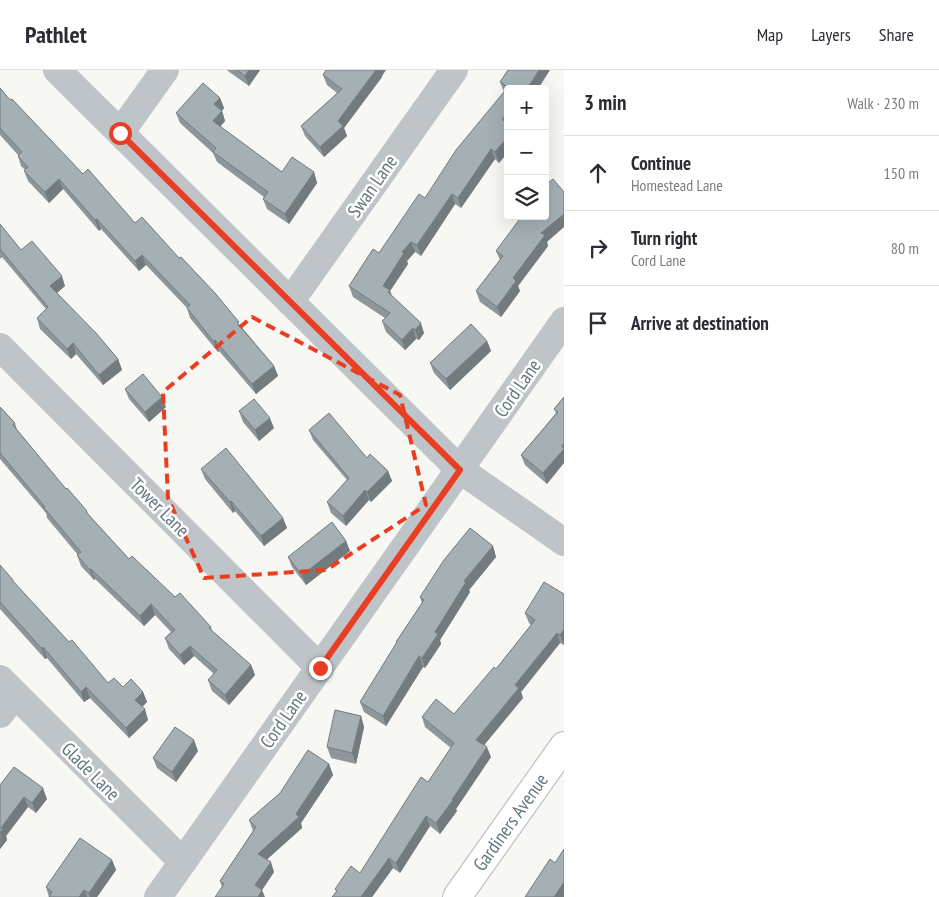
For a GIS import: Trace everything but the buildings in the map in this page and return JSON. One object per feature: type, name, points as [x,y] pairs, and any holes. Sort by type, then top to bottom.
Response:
[{"type":"main road","name":"Gardiners Avenue","points":[[457,897],[564,746]]},
{"type":"street","points":[[57,70],[460,470],[564,542]]},
{"type":"street","points":[[120,133],[165,70]]},
{"type":"street","name":"Swan Lane","points":[[290,302],[454,70]]},
{"type":"street","name":"Cord Lane","points":[[158,897],[564,321]]},
{"type":"street","name":"Tower Lane","points":[[0,347],[320,668]]},
{"type":"street","name":"Glade Lane","points":[[5,696],[183,862]]},
{"type":"highlighted area","points":[[252,317],[400,395],[426,505],[326,570],[204,578],[168,498],[163,392]]},
{"type":"route","points":[[120,133],[460,470],[320,668]]}]
